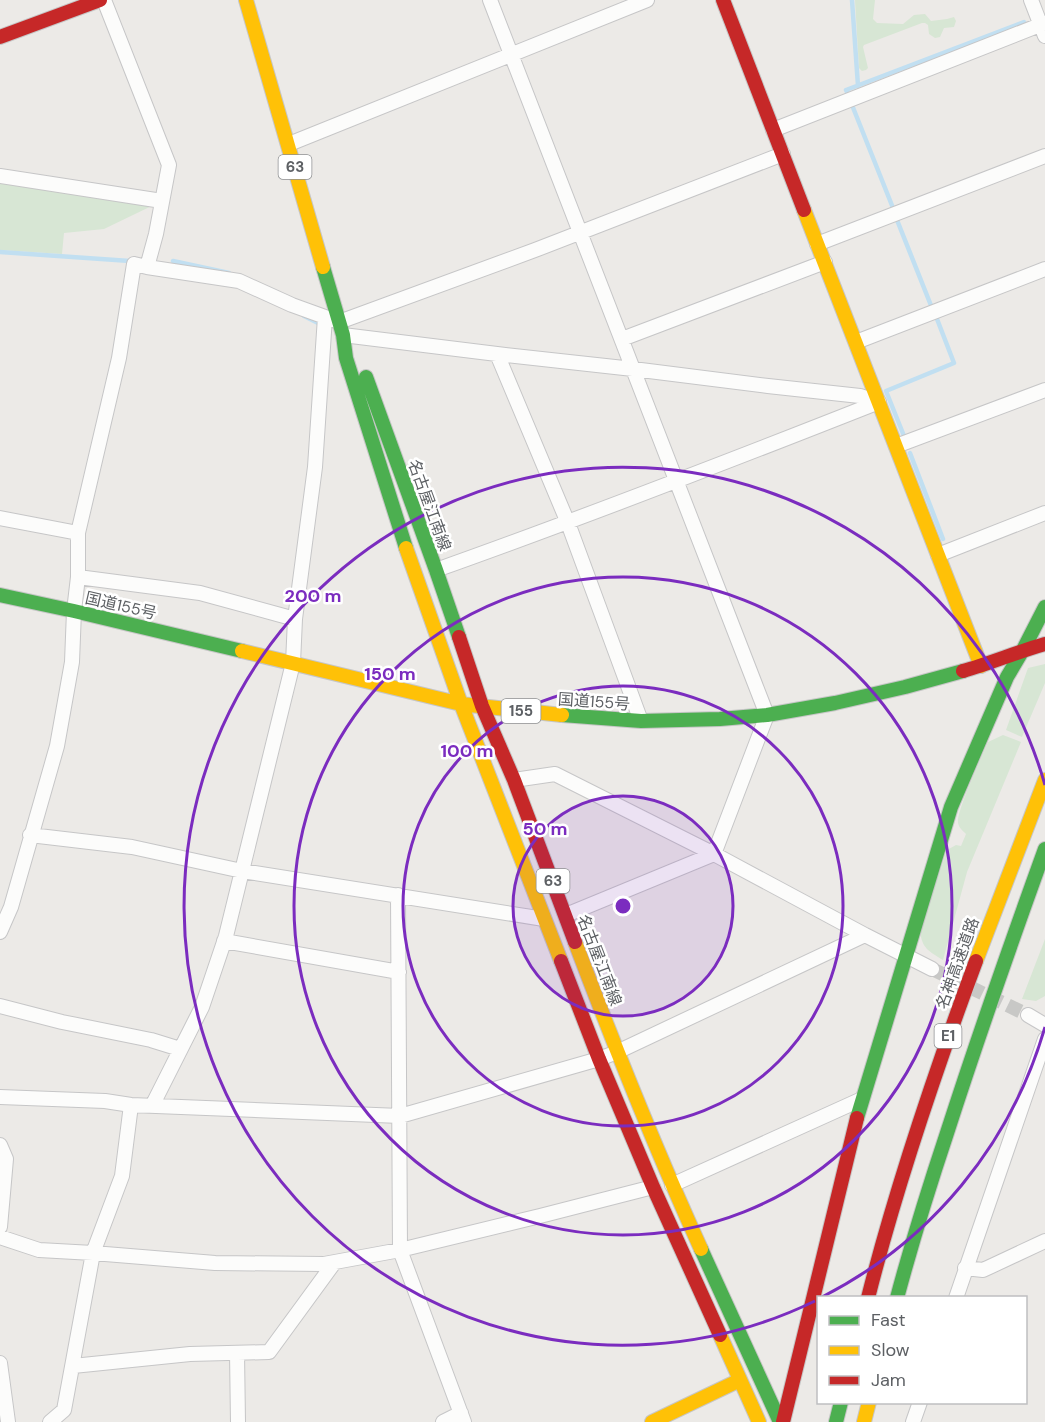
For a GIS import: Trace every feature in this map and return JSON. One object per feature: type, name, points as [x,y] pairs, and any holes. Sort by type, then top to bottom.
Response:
[{"type":"main road","points":[[0,37],[102,0]]},
{"type":"main road","name":"名古屋江南線","points":[[246,0],[341,329],[346,358],[401,533],[461,704],[599,1059],[653,1187],[759,1422]]},
{"type":"main road","points":[[723,0],[981,666]]},
{"type":"main road","name":"名古屋江南線","points":[[341,329],[359,356],[482,706],[514,780],[617,1052],[672,1185],[756,1372],[782,1422]]},
{"type":"main road","name":"国道155号","points":[[0,595],[461,704],[641,721],[720,719],[835,703],[981,666],[1045,644]]},
{"type":"main road","points":[[782,1422],[862,1099],[951,807],[1006,677],[1045,607]]},
{"type":"main road","name":"名神高速道路","points":[[868,1296],[883,1236],[930,1086],[1016,851],[1045,780]]},
{"type":"main road","name":"E1","points":[[898,1296],[959,1094],[1045,849]]},
{"type":"main road","points":[[652,1422],[740,1380]]},
{"type":"main road","points":[[837,1422],[841,1404]]},
{"type":"main road","points":[[864,1422],[868,1404]]},
{"type":"street","points":[[102,0],[169,165],[156,234],[147,267]]},
{"type":"street","points":[[490,0],[767,714],[714,854],[566,915]]},
{"type":"street","points":[[289,144],[647,0]]},
{"type":"street","points":[[773,130],[1044,28],[1031,0]]},
{"type":"street","points":[[341,329],[581,232],[783,154]]},
{"type":"street","points":[[818,244],[1045,156]]},
{"type":"street","points":[[0,176],[162,201]]},
{"type":"street","points":[[622,339],[825,262]]},
{"type":"street","points":[[0,932],[5,905],[30,835],[57,746],[72,662],[78,577],[78,533],[119,358],[134,264],[239,281],[291,305],[325,317],[341,329],[497,354],[860,396],[879,402]]},
{"type":"street","points":[[856,342],[1045,269]]},
{"type":"street","points":[[152,1106],[202,1007],[224,941],[293,663],[295,619],[315,467],[325,317]]},
{"type":"street","points":[[497,354],[567,523],[641,721]]},
{"type":"street","points":[[896,446],[1045,390]]},
{"type":"street","points":[[436,570],[677,482],[879,402]]},
{"type":"street","points":[[938,555],[1045,513]]},
{"type":"street","points":[[0,518],[78,533]]},
{"type":"street","points":[[78,577],[200,593],[295,619]]},
{"type":"street","points":[[514,780],[555,774],[714,854],[932,969]]},
{"type":"street","points":[[30,835],[132,847],[242,871],[544,919]]},
{"type":"street","points":[[398,895],[400,1250],[463,1418],[443,1422]]},
{"type":"street","points":[[0,1097],[400,1116],[617,1052],[865,935]]},
{"type":"street","points":[[224,941],[399,972]]},
{"type":"street","points":[[0,1006],[63,1023],[151,1040],[180,1049]]},
{"type":"street","points":[[1028,1016],[1045,1025]]},
{"type":"street","points":[[957,1296],[1045,1039]]},
{"type":"street","points":[[672,1185],[862,1099]]},
{"type":"street","points":[[50,1422],[64,1410],[93,1252],[122,1176],[131,1105]]},
{"type":"street","points":[[0,1145],[6,1159],[0,1227]]},
{"type":"street","points":[[0,1237],[39,1250],[93,1252],[215,1263],[324,1264],[400,1250],[653,1187]]},
{"type":"street","points":[[966,1269],[983,1270],[1045,1241]]},
{"type":"street","points":[[73,1366],[190,1354],[269,1352],[334,1263]]},
{"type":"street","points":[[237,1353],[238,1422]]},
{"type":"street","points":[[0,1363],[8,1422]]},
{"type":"street","points":[[914,1422],[919,1404]]},
{"type":"green space","points":[[855,0],[875,0],[873,19],[877,23],[903,24],[914,15],[925,14],[931,21],[954,17],[956,21],[954,27],[944,28],[940,37],[935,38],[929,34],[928,25],[922,23],[864,45],[868,68],[862,71],[859,68]]},
{"type":"green space","points":[[0,178],[162,201],[104,229],[64,233],[62,254],[0,250]]},
{"type":"green space","points":[[1045,664],[1045,683],[1022,737],[1006,730],[1028,668]]},
{"type":"green space","points":[[1003,735],[1021,742],[967,872],[943,960],[924,946],[920,931],[947,850],[956,845],[961,846],[966,834],[958,823],[958,817],[975,771],[988,742]]},
{"type":"green space","points":[[1045,939],[1045,996],[1036,1001],[1022,999]]},
{"type":"waterway","points":[[852,0],[858,86]]},
{"type":"waterway","points":[[847,92],[846,90],[1024,22]]},
{"type":"waterway","points":[[852,105],[893,208]]},
{"type":"waterway","points":[[897,220],[932,308]]},
{"type":"waterway","points":[[0,252],[130,261]]},
{"type":"waterway","points":[[173,261],[229,273]]},
{"type":"waterway","points":[[304,316],[318,323]]},
{"type":"waterway","points":[[904,436],[886,391],[954,363],[937,319]]},
{"type":"waterway","points":[[910,453],[943,539]]},
{"type":"tunnel","points":[[932,969],[1028,1015]]},
{"type":"traffic: fast","points":[[323,267],[343,335],[346,358],[406,548]]},
{"type":"traffic: fast","points":[[366,377],[459,637]]},
{"type":"traffic: fast","points":[[0,595],[242,651]]},
{"type":"traffic: fast","points":[[857,1118],[951,807],[1007,677],[1045,607]]},
{"type":"traffic: fast","points":[[562,715],[641,721],[767,715],[835,703],[963,671]]},
{"type":"traffic: fast","points":[[898,1296],[959,1097],[1045,849]]},
{"type":"traffic: fast","points":[[701,1249],[780,1422]]},
{"type":"traffic: fast","points":[[836,1422],[840,1404]]},
{"type":"traffic: slow","points":[[246,0],[323,267]]},
{"type":"traffic: slow","points":[[804,210],[981,666]]},
{"type":"traffic: slow","points":[[406,548],[461,704],[561,961]]},
{"type":"traffic: slow","points":[[242,651],[461,704],[562,715]]},
{"type":"traffic: slow","points":[[976,961],[1045,780]]},
{"type":"traffic: slow","points":[[575,942],[635,1096],[701,1249]]},
{"type":"traffic: slow","points":[[720,1335],[759,1422]]},
{"type":"traffic: slow","points":[[652,1422],[740,1380]]},
{"type":"traffic: slow","points":[[864,1422],[868,1404]]},
{"type":"traffic: jam","points":[[0,37],[100,0]]},
{"type":"traffic: jam","points":[[723,0],[804,210]]},
{"type":"traffic: jam","points":[[459,637],[482,706],[514,780],[575,942]]},
{"type":"traffic: jam","points":[[963,671],[1045,644]]},
{"type":"traffic: jam","points":[[561,961],[653,1187],[720,1335]]},
{"type":"traffic: jam","points":[[869,1296],[891,1212],[976,961]]},
{"type":"traffic: jam","points":[[783,1422],[857,1118]]}]
